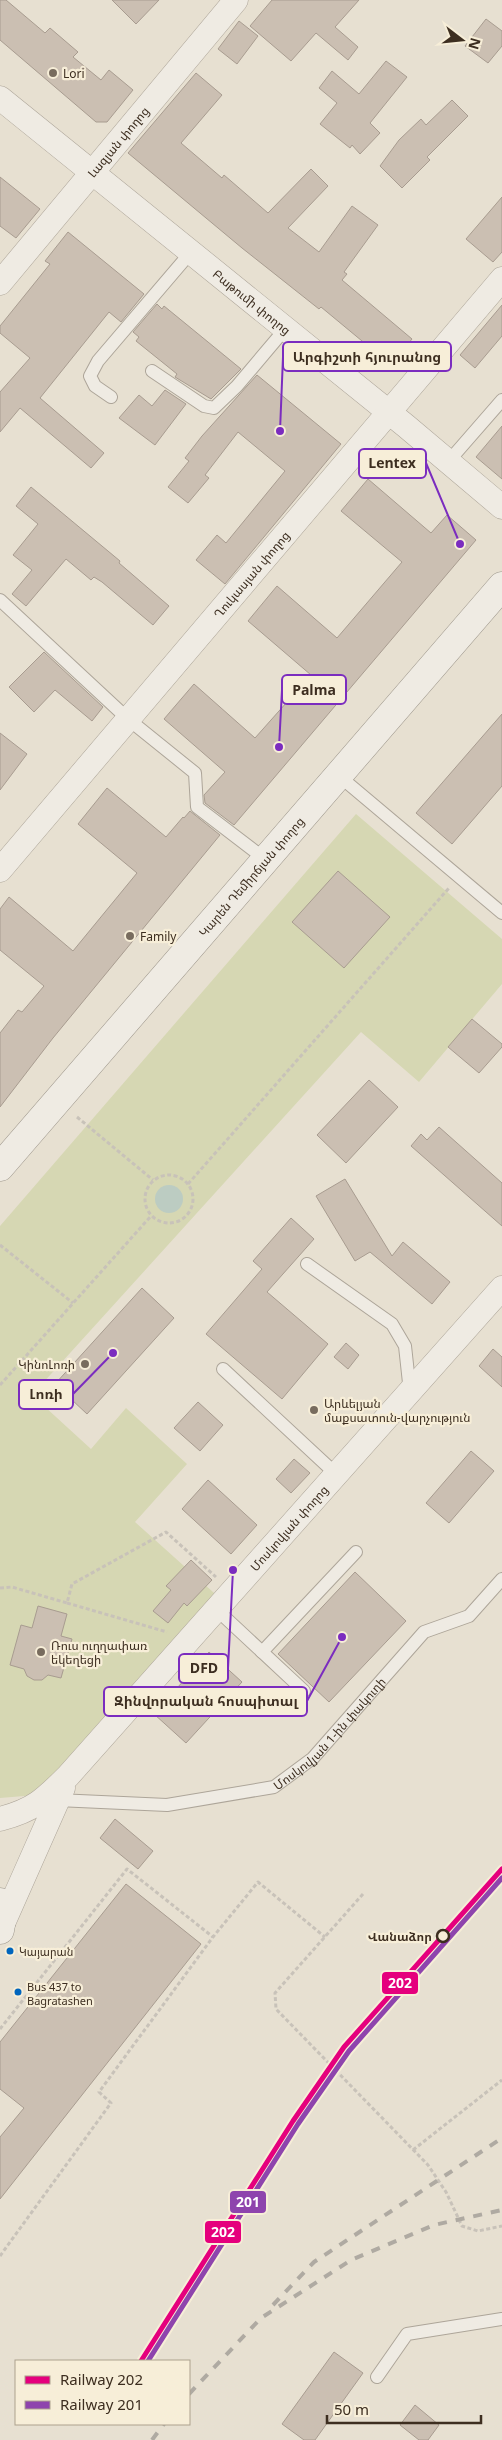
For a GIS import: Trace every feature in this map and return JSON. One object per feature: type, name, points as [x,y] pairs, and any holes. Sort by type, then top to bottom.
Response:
[{"type":"street","name":"Լազյան փողոց","points":[[0,282],[236,0]]},
{"type":"street","name":"Բաթումի փողոց","points":[[0,98],[286,328],[502,507]]},
{"type":"street","name":"Ղուկասյան փողոց","points":[[0,870],[502,279]]},
{"type":"street","name":"Կարեն Դեմիրճյան փողոց","points":[[0,1167],[502,586]]},
{"type":"street","name":"Մոսկովյան փողոց","points":[[60,1789],[189,1639],[502,1288]]},
{"type":"street","points":[[0,1819],[24,1812],[41,1803],[60,1789]]},
{"type":"street","points":[[0,1920],[60,1789]]},
{"type":"lane","points":[[111,397],[95,386],[90,376],[98,361],[191,252]]},
{"type":"lane","points":[[152,371],[204,406],[214,408],[237,386],[286,328]]},
{"type":"lane","points":[[448,462],[502,400]]},
{"type":"lane","points":[[0,600],[128,719],[196,773],[197,807],[265,860]]},
{"type":"lane","points":[[338,775],[502,913]]},
{"type":"lane","points":[[307,1264],[392,1324],[405,1346],[410,1392]]},
{"type":"lane","points":[[223,1369],[336,1474]]},
{"type":"lane","points":[[262,1652],[356,1552]]},
{"type":"lane","name":"Մոսկովյան 1-ին փակուղի","points":[[60,1789],[167,1805],[274,1788],[313,1758],[424,1632],[470,1616],[502,1579]]},
{"type":"lane","points":[[216,1609],[304,1691]]},
{"type":"lane","points":[[377,2377],[407,2334],[502,2319]]},
{"type":"path","points":[[188,1184],[459,877]]},
{"type":"path","points":[[77,1117],[153,1180]]},
{"type":"path","points":[[168,1174],[176,1175],[188,1184],[193,1199],[192,1207],[182,1220],[165,1223],[151,1216],[144,1201],[145,1193],[153,1180],[168,1174]]},
{"type":"path","points":[[0,1385],[151,1216]]},
{"type":"path","points":[[0,1245],[73,1303]]},
{"type":"path","points":[[67,1603],[72,1584],[166,1532],[232,1591]]},
{"type":"path","points":[[0,1588],[12,1587],[189,1639]]},
{"type":"path","points":[[0,2029],[127,1869],[213,1937]]},
{"type":"path","points":[[0,2256],[111,2103],[99,2092],[213,1937],[258,1882],[325,1937]]},
{"type":"path","points":[[363,1894],[275,1993],[276,2009],[428,2165],[446,2192],[462,2226],[478,2231],[502,2226]]},
{"type":"path","points":[[413,2150],[502,2080]]},
{"type":"green space","points":[[356,814],[502,939],[502,984],[419,1082],[361,1032],[32,1395],[91,1449],[126,1408],[187,1464],[135,1522],[223,1601],[36,1795],[0,1798],[0,1226]]},
{"type":"shaded area","points":[[169,1185],[179,1189],[183,1199],[179,1209],[169,1213],[159,1209],[155,1199],[159,1189]]},
{"type":"building","points":[[0,0],[6,0],[45,33],[50,28],[78,52],[73,57],[101,80],[109,70],[133,90],[107,122],[96,122],[0,40]]},
{"type":"building","points":[[112,0],[159,0],[136,24]]},
{"type":"building","points":[[272,0],[359,0],[335,27],[358,47],[348,60],[316,33],[291,61],[250,26]]},
{"type":"building","points":[[486,19],[502,31],[502,46],[488,63],[465,46]]},
{"type":"building","points":[[239,21],[258,36],[237,64],[218,49]]},
{"type":"building","points":[[386,61],[407,77],[370,123],[380,133],[360,154],[352,145],[350,148],[320,124],[337,103],[319,88],[332,71],[359,94]]},
{"type":"building","points":[[196,73],[222,95],[181,143],[222,178],[224,175],[268,213],[311,169],[328,186],[288,228],[319,252],[352,206],[378,225],[344,272],[347,274],[342,280],[412,339],[391,365],[321,307],[319,309],[242,248],[128,153]]},
{"type":"building","points":[[452,100],[468,116],[427,157],[430,160],[402,188],[380,166],[399,140],[421,119],[426,125]]},
{"type":"building","points":[[0,177],[40,209],[16,238],[0,226]]},
{"type":"building","points":[[502,197],[502,252],[493,262],[466,239]]},
{"type":"building","points":[[68,232],[144,294],[121,322],[109,312],[40,398],[104,453],[91,468],[20,408],[0,432],[0,392],[30,358],[0,333],[0,326],[50,264],[45,261]]},
{"type":"building","points":[[157,304],[162,309],[164,306],[241,369],[211,399],[175,377],[177,374],[136,341],[139,337],[133,332]]},
{"type":"building","points":[[502,305],[502,336],[475,368],[460,355]]},
{"type":"building","points":[[257,375],[341,444],[225,584],[196,560],[217,535],[226,543],[285,471],[238,432],[205,475],[209,478],[188,503],[168,487],[189,461],[185,458],[202,436]]},
{"type":"building","points":[[165,390],[186,404],[155,445],[119,418],[139,395],[152,406]]},
{"type":"building","points":[[502,426],[502,479],[476,457]]},
{"type":"building","points":[[368,479],[431,533],[447,515],[476,540],[234,825],[205,803],[204,795],[225,772],[164,719],[194,684],[255,738],[311,675],[248,621],[277,586],[337,638],[402,562],[341,511]]},
{"type":"building","points":[[31,487],[120,561],[119,563],[169,606],[153,625],[102,582],[94,577],[91,580],[66,559],[26,606],[12,594],[32,570],[13,555],[38,524],[16,506]]},
{"type":"building","points":[[44,652],[103,707],[92,721],[55,690],[34,712],[9,687]]},
{"type":"building","points":[[502,714],[502,786],[452,844],[416,813]]},
{"type":"building","points":[[0,733],[27,754],[0,790]]},
{"type":"building","points":[[107,788],[166,837],[190,811],[220,835],[53,1038],[0,1107],[0,1033],[18,1010],[22,1012],[44,986],[0,950],[0,909],[9,897],[73,951],[137,873],[78,824]]},
{"type":"building","points":[[338,871],[390,917],[344,968],[292,922]]},
{"type":"building","points":[[472,1019],[502,1044],[502,1047],[479,1073],[448,1047]]},
{"type":"building","points":[[369,1080],[398,1107],[346,1163],[317,1135]]},
{"type":"building","points":[[439,1127],[502,1183],[502,1226],[411,1146],[421,1134],[427,1140]]},
{"type":"building","points":[[345,1179],[392,1256],[403,1242],[450,1282],[432,1304],[370,1252],[355,1261],[316,1196]]},
{"type":"building","points":[[291,1218],[314,1239],[267,1292],[328,1344],[282,1399],[206,1334],[262,1269],[253,1261]]},
{"type":"building","points":[[142,1288],[174,1318],[87,1414],[55,1384]]},
{"type":"building","points":[[346,1343],[359,1355],[348,1369],[334,1357]]},
{"type":"building","points":[[493,1349],[502,1357],[502,1387],[479,1366]]},
{"type":"building","points":[[198,1402],[223,1425],[200,1451],[174,1428]]},
{"type":"building","points":[[471,1451],[494,1471],[449,1523],[426,1503]]},
{"type":"building","points":[[294,1459],[310,1473],[291,1493],[276,1479]]},
{"type":"building","points":[[208,1480],[257,1525],[231,1554],[182,1509]]},
{"type":"building","points":[[191,1560],[212,1580],[187,1606],[184,1603],[168,1623],[153,1611],[171,1590],[166,1586]]},
{"type":"building","points":[[355,1572],[406,1621],[329,1702],[278,1654]]},
{"type":"building","name":"Ռուս ուղղափառ եկեղեցի","points":[[38,1606],[67,1614],[61,1636],[72,1639],[61,1678],[48,1675],[42,1680],[34,1680],[27,1676],[24,1669],[10,1665],[21,1625],[32,1628]]},
{"type":"building","points":[[209,1652],[242,1682],[186,1743],[154,1714]]},
{"type":"building","points":[[115,1819],[153,1851],[138,1869],[100,1838]]},
{"type":"building","points":[[126,1884],[201,1944],[0,2199],[0,2137],[24,2108],[0,2089],[0,2042]]},
{"type":"building","points":[[334,2352],[363,2373],[315,2440],[304,2440],[282,2424]]},
{"type":"building","points":[[415,2405],[439,2425],[428,2440],[419,2440],[400,2425]]},
{"type":"railway","points":[[273,2305],[314,2262],[502,2138]]},
{"type":"railway","points":[[190,2393],[261,2318],[351,2260],[434,2225],[502,2210]]},
{"type":"railway","points":[[152,2440],[163,2425]]},
{"type":"rail line","name":"202","points":[[142,2360],[293,2121],[344,2047],[502,1869]]},
{"type":"rail line","name":"201","points":[[149,2360],[298,2124],[349,2051],[502,1878]]},
{"type":"place","name":"Lori","points":[[53,73]]},
{"type":"place","name":"Արգիշտի հյուրանոց","points":[[280,431]]},
{"type":"place","name":"Lentex","points":[[460,544]]},
{"type":"place","name":"Palma","points":[[279,747]]},
{"type":"place","name":"Family","points":[[130,936]]},
{"type":"place","name":"Լոռի","points":[[113,1353]]},
{"type":"place","name":"ԿինոԼոռի","points":[[85,1364]]},
{"type":"place","name":"Արևելյան մաքսատուն-վարչություն","points":[[314,1410]]},
{"type":"place","name":"DFD","points":[[233,1570]]},
{"type":"place","name":"Զինվորական հոսպիտալ","points":[[342,1637]]},
{"type":"place","name":"Ռուս ուղղափառ եկեղեցի","points":[[41,1652]]},
{"type":"place","name":"Վանաձոր","points":[[443,1936]]},
{"type":"place","name":"Կայարան","points":[[10,1951]]},
{"type":"place","name":"Bus 437 to Bagratashen","points":[[18,1992]]}]
